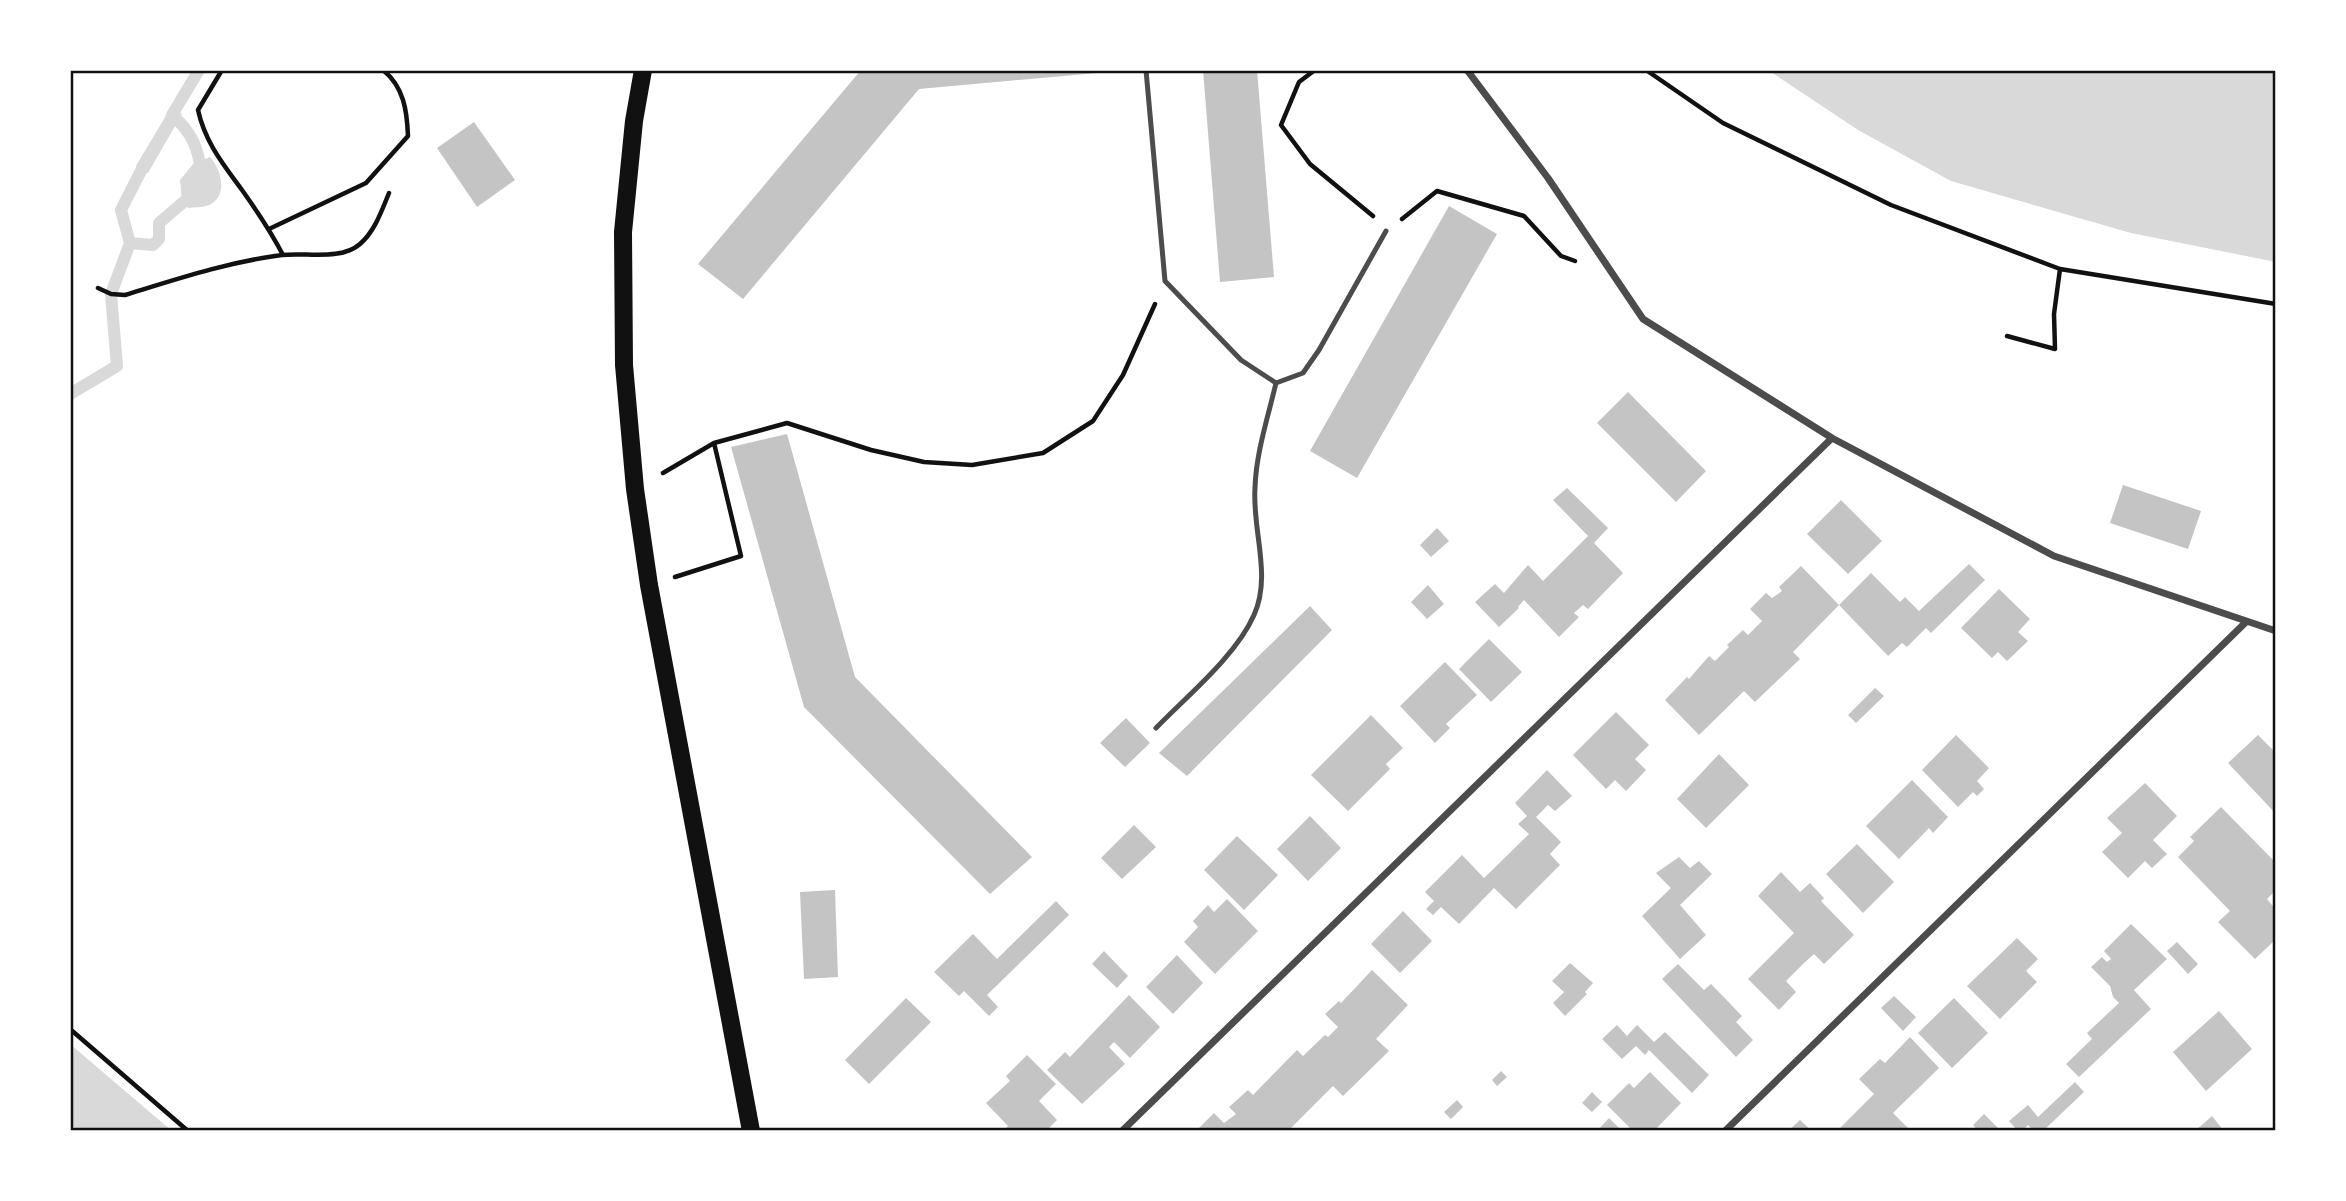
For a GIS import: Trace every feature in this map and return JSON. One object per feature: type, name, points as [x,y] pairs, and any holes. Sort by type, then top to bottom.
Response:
[{"type":"main road","points":[[643,70],[634,121],[623,232],[624,365],[635,489],[649,586],[751,1131]]},
{"type":"street","points":[[1467,70],[1548,178],[1643,319],[1832,438],[2054,556],[2276,631]]},
{"type":"street","points":[[1122,1131],[1832,438]]},
{"type":"street","points":[[1725,1131],[2246,622]]},
{"type":"lane","points":[[1146,70],[1165,281],[1241,360],[1276,383]]},
{"type":"lane","points":[[1276,383],[1303,373],[1320,350],[1386,231]]},
{"type":"lane","points":[[1156,728],[1233,648],[1255,615],[1263,579],[1256,524],[1255,488],[1259,453],[1276,383]]},
{"type":"path","points":[[222,70],[198,110],[202,127],[211,149],[270,229],[283,255]]},
{"type":"path","points":[[270,229],[366,183],[408,136],[407,111],[398,88],[383,70]]},
{"type":"path","points":[[1315,70],[1299,82],[1281,125],[1310,164],[1369,212],[1386,231],[1437,191],[1524,216],[1560,256],[1615,276]]},
{"type":"path","points":[[1646,70],[1723,124],[1879,200],[2060,269],[2276,304]]},
{"type":"path","points":[[98,288],[111,294],[125,295],[219,266],[283,255],[340,253],[359,246],[374,227],[389,193]]},
{"type":"path","points":[[2007,336],[2055,349],[2054,314],[2060,269]]},
{"type":"path","points":[[635,489],[714,443],[787,423],[871,450],[924,462],[972,466],[1044,453],[1093,421],[1124,375],[1165,281]]},
{"type":"path","points":[[649,586],[741,556],[714,443]]},
{"type":"path","points":[[70,1028],[188,1131]]},
{"type":"shaded area","points":[[1768,70],[2276,70],[2276,262],[2131,233],[1951,181],[1858,130]]},
{"type":"shaded area","points":[[171,107],[182,114],[148,173],[136,166]]},
{"type":"shaded area","points":[[210,157],[220,175],[220,194],[211,204],[188,208],[182,201],[180,180],[193,164]]},
{"type":"shaded area","points":[[70,1044],[172,1131],[79,1131],[70,1124]]},
{"type":"building","points":[[861,70],[1097,70],[1097,73],[919,89],[743,299],[698,264]]},
{"type":"building","points":[[1203,70],[1257,70],[1274,277],[1220,282]]},
{"type":"building","points":[[474,122],[515,180],[477,207],[437,148]]},
{"type":"building","points":[[1449,206],[1497,234],[1357,478],[1310,451]]},
{"type":"building","points":[[1628,392],[1706,471],[1676,502],[1597,423]]},
{"type":"building","points":[[787,434],[855,677],[1032,857],[990,894],[804,707],[731,447]]},
{"type":"building","points":[[2123,485],[2201,511],[2188,549],[2110,523]]},
{"type":"building","points":[[1567,488],[1608,528],[1594,543],[1623,573],[1588,609],[1583,605],[1574,613],[1579,617],[1559,637],[1524,600],[1499,627],[1475,602],[1495,584],[1504,593],[1528,565],[1543,581],[1588,536],[1553,500]]},
{"type":"building","points":[[1841,500],[1882,541],[1848,574],[1807,534]]},
{"type":"building","points":[[1437,528],[1449,541],[1431,557],[1420,545]]},
{"type":"building","points":[[1969,564],[1985,580],[1931,633],[1926,628],[1907,647],[1902,643],[1888,656],[1839,605],[1871,573],[1900,602],[1905,597],[1919,611]]},
{"type":"building","points":[[1801,566],[1839,605],[1793,652],[1800,659],[1755,702],[1744,691],[1699,735],[1665,700],[1687,677],[1689,679],[1709,656],[1715,661],[1743,630],[1748,635],[1762,621],[1750,609],[1766,593],[1772,598],[1782,591],[1779,587]]},
{"type":"building","points":[[1428,585],[1444,604],[1427,619],[1411,602]]},
{"type":"building","points":[[1999,589],[2030,619],[2018,632],[2028,641],[2007,661],[1998,652],[1992,658],[1961,628]]},
{"type":"building","points":[[1310,606],[1332,630],[1187,776],[1159,753]]},
{"type":"building","points":[[1489,639],[1522,672],[1491,702],[1459,669]]},
{"type":"building","points":[[1445,662],[1477,695],[1446,724],[1450,728],[1435,743],[1400,706]]},
{"type":"building","points":[[1875,688],[1884,696],[1856,723],[1848,715]]},
{"type":"building","points":[[1616,712],[1649,745],[1635,759],[1646,770],[1626,791],[1615,780],[1606,789],[1573,755]]},
{"type":"building","points":[[1371,715],[1403,748],[1386,764],[1390,769],[1348,811],[1311,775]]},
{"type":"building","points":[[1126,718],[1150,743],[1125,767],[1100,743]]},
{"type":"building","points":[[1956,735],[1989,768],[1977,781],[1984,789],[1977,796],[1973,792],[1958,807],[1922,770]]},
{"type":"building","points":[[2258,735],[2276,753],[2276,814],[2228,763]]},
{"type":"building","points":[[1719,754],[1749,785],[1706,828],[1677,799]]},
{"type":"building","points":[[1547,770],[1572,796],[1555,811],[1548,805],[1536,817],[1561,842],[1550,854],[1560,865],[1516,909],[1494,888],[1459,924],[1441,907],[1433,915],[1426,909],[1434,901],[1425,892],[1462,855],[1484,878],[1529,834],[1518,824],[1527,816],[1515,803]]},
{"type":"building","points":[[1912,780],[1948,817],[1933,833],[1929,828],[1899,859],[1866,826]]},
{"type":"building","points":[[2145,783],[2177,816],[2153,840],[2167,854],[2152,868],[2145,861],[2128,878],[2102,852],[2122,833],[2107,818]]},
{"type":"building","points":[[2221,807],[2276,863],[2276,890],[2267,899],[2276,910],[2276,939],[2255,959],[2218,922],[2230,911],[2178,857],[2194,841],[2190,837]]},
{"type":"building","points":[[1310,816],[1341,848],[1308,881],[1277,849]]},
{"type":"building","points":[[1134,825],[1156,847],[1122,879],[1101,858]]},
{"type":"building","points":[[1237,836],[1278,875],[1244,910],[1204,870]]},
{"type":"building","points":[[1857,844],[1894,882],[1863,913],[1826,874]]},
{"type":"building","points":[[1679,857],[1690,868],[1699,861],[1712,874],[1680,905],[1706,935],[1680,959],[1642,916],[1671,888],[1656,873]]},
{"type":"building","points":[[1781,872],[1800,892],[1810,883],[1824,898],[1821,901],[1854,935],[1824,964],[1814,954],[1786,981],[1796,992],[1779,1010],[1748,979],[1794,933],[1758,896]]},
{"type":"building","points":[[835,890],[838,977],[804,979],[800,892]]},
{"type":"building","points":[[1227,899],[1258,931],[1215,974],[1184,942],[1198,927],[1193,921],[1208,905],[1214,912]]},
{"type":"building","points":[[1056,901],[1069,915],[987,995],[998,1007],[989,1016],[964,991],[959,996],[934,972],[973,934],[997,959]]},
{"type":"building","points":[[1403,911],[1432,941],[1400,973],[1371,944]]},
{"type":"building","points":[[2131,924],[2167,959],[2134,990],[2151,1009],[2079,1077],[2066,1064],[2092,1039],[2087,1033],[2119,1003],[2113,997],[2110,986],[2091,967],[2102,957],[2107,962],[2111,959],[2104,951]]},
{"type":"building","points":[[2017,938],[2038,959],[2026,971],[2037,982],[2000,1019],[1967,986]]},
{"type":"building","points":[[2177,942],[2198,964],[2188,974],[2167,951]]},
{"type":"building","points":[[1104,951],[1128,976],[1117,988],[1092,964]]},
{"type":"building","points":[[1177,955],[1203,983],[1173,1014],[1146,987]]},
{"type":"building","points":[[1570,963],[1593,983],[1585,992],[1587,994],[1565,1016],[1553,1003],[1564,992],[1552,981]]},
{"type":"building","points":[[1678,964],[1704,990],[1711,984],[1742,1016],[1736,1022],[1753,1040],[1736,1057],[1662,979]]},
{"type":"building","points":[[1372,970],[1408,1005],[1376,1039],[1389,1051],[1343,1096],[1333,1086],[1288,1131],[1199,1131],[1214,1113],[1224,1123],[1236,1114],[1229,1107],[1248,1090],[1253,1095],[1297,1050],[1303,1056],[1325,1035],[1328,1037],[1338,1027],[1325,1014],[1339,1001],[1341,1003]]},
{"type":"building","points":[[1129,995],[1160,1027],[1130,1058],[1114,1042],[1109,1047],[1125,1064],[1082,1104],[1047,1070],[1065,1052],[1070,1057]]},
{"type":"building","points":[[1894,996],[1916,1017],[1903,1031],[1881,1008]]},
{"type":"building","points":[[906,998],[931,1022],[869,1084],[845,1060]]},
{"type":"building","points":[[1954,998],[1988,1033],[1952,1068],[1918,1033]]},
{"type":"building","points":[[2219,1011],[2252,1049],[2206,1091],[2173,1052]]},
{"type":"building","points":[[1617,1025],[1627,1036],[1637,1025],[1654,1042],[1665,1032],[1709,1075],[1692,1093],[1649,1050],[1645,1055],[1636,1046],[1622,1059],[1602,1039]]},
{"type":"building","points":[[1910,1037],[1939,1068],[1893,1113],[1911,1131],[1837,1131],[1874,1094],[1859,1079],[1880,1059],[1885,1063]]},
{"type":"building","points":[[1027,1055],[1056,1084],[1039,1101],[1057,1120],[1046,1131],[1003,1131],[1008,1126],[986,1103],[1010,1081],[1006,1076]]},
{"type":"building","points":[[1501,1071],[1507,1077],[1497,1086],[1492,1080]]},
{"type":"building","points":[[1650,1072],[1681,1103],[1654,1131],[1633,1131],[1607,1105],[1629,1083],[1634,1088]]},
{"type":"building","points":[[2075,1082],[2084,1092],[2043,1131],[2034,1131],[2028,1125],[2018,1131],[2009,1121],[2028,1105],[2038,1117]]},
{"type":"building","points":[[1592,1092],[1602,1102],[1592,1112],[1582,1103]]},
{"type":"building","points":[[1457,1100],[1463,1107],[1451,1119],[1444,1112]]},
{"type":"building","points":[[1984,1114],[2001,1131],[1978,1131],[1973,1125]]},
{"type":"building","points":[[2212,1116],[2224,1131],[2195,1131]]},
{"type":"building","points":[[1609,1118],[1622,1131],[1597,1131]]},
{"type":"building","points":[[1800,1120],[1812,1131],[1788,1131]]},
{"type":"waterway","points":[[199,70],[172,115],[185,128],[193,142],[201,174]]},
{"type":"waterway","points":[[130,243],[121,210],[148,157]]},
{"type":"waterway","points":[[70,394],[117,366],[111,294],[130,243],[153,245],[159,239],[159,223],[194,193]]}]
